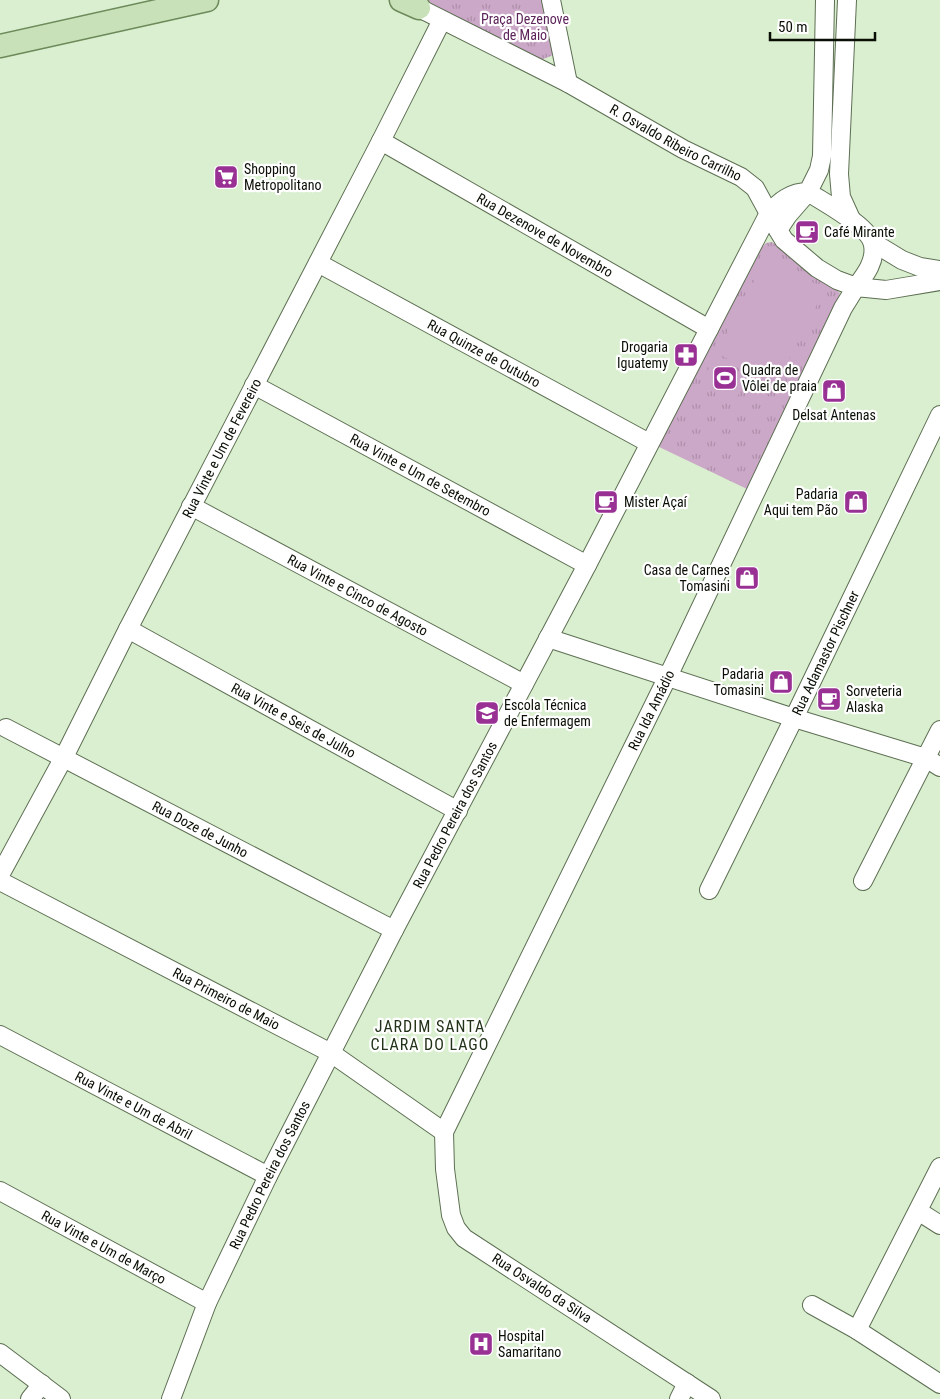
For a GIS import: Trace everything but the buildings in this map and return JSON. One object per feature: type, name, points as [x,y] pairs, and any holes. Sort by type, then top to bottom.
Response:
[{"type":"main road","points":[[0,46],[207,0]]},
{"type":"street","points":[[551,0],[568,83]]},
{"type":"street","points":[[778,230],[808,192],[819,170],[822,156],[826,0]]},
{"type":"street","points":[[847,0],[839,174],[841,197],[851,219]]},
{"type":"street","name":"R. Osvaldo Ribeiro Carrilho","points":[[413,3],[442,20],[568,83],[683,148],[741,177],[755,188],[784,240],[817,268],[837,280],[856,287],[886,290],[940,281]]},
{"type":"street","name":"Rua Vinte e Um de Fevereiro","points":[[0,875],[64,757],[191,506],[442,20]]},
{"type":"street","name":"Rua Dezenove de Novembro","points":[[381,141],[709,329]]},
{"type":"street","points":[[769,213],[779,203],[795,194],[808,192],[851,219],[864,230],[874,243],[902,260],[920,267],[940,270]]},
{"type":"street","name":"Rua Pedro Pereira dos Santos","points":[[171,1399],[207,1303],[268,1176],[394,930],[587,565],[769,213]]},
{"type":"street","name":"Rua Ida Amádio","points":[[444,1132],[668,676],[843,308],[866,273],[873,257],[874,243]]},
{"type":"street","name":"Rua Quinze de Outubro","points":[[318,263],[649,443]]},
{"type":"street","name":"Rua Vinte e Um de Setembro","points":[[254,385],[587,565]]},
{"type":"street","name":"Rua Adamastor Pischner","points":[[709,890],[940,415]]},
{"type":"street","name":"Rua Vinte e Cinco de Agosto","points":[[191,506],[524,684]]},
{"type":"street","name":"Rua Vinte e Seis de Julho","points":[[128,629],[458,810]]},
{"type":"street","points":[[548,638],[933,762]]},
{"type":"street","name":"Rua Doze de Junho","points":[[6,728],[394,930]]},
{"type":"street","points":[[863,881],[933,762],[940,730]]},
{"type":"street","name":"Rua Primeiro de Maio","points":[[0,881],[331,1053],[444,1132]]},
{"type":"street","name":"Rua Vinte e Um de Abril","points":[[0,1035],[268,1176]]},
{"type":"street","name":"Rua Osvaldo da Silva","points":[[444,1132],[445,1170],[451,1215],[456,1228],[464,1238],[711,1399]]},
{"type":"street","points":[[857,1330],[940,1167]]},
{"type":"street","name":"Rua Vinte e Um de Março","points":[[0,1191],[207,1303]]},
{"type":"street","points":[[918,1211],[940,1226]]},
{"type":"street","points":[[812,1306],[857,1330],[940,1384]]},
{"type":"street","points":[[0,1353],[61,1399]]},
{"type":"street","points":[[679,1399],[687,1383]]},
{"type":"street","points":[[30,1399],[42,1384]]},
{"type":"green space","name":"Praça Dezenove de Maio","points":[[426,0],[548,0],[555,53],[538,61],[429,6]]},
{"type":"green space","points":[[772,242],[827,281],[840,293],[747,489],[657,446],[762,247],[766,243]]},
{"type":"green space","points":[[766,258],[825,289],[776,384],[717,353]]},
{"type":"green space","name":"Quadra de Vôlei de praia","points":[[714,359],[748,377],[737,397],[703,379]]},
{"type":"place","name":"Shopping Metropolitano","points":[[226,177]]},
{"type":"place","name":"Café Mirante","points":[[807,232]]},
{"type":"place","name":"Drogaria Iguatemy","points":[[686,355]]},
{"type":"place","name":"Quadra de Vôlei de praia","points":[[725,378]]},
{"type":"place","name":"Delsat Antenas","points":[[834,391]]},
{"type":"place","name":"Mister Açaí","points":[[606,502]]},
{"type":"place","name":"Padaria Aqui tem Pão","points":[[856,502]]},
{"type":"place","name":"Casa de Carnes Tomasini","points":[[747,578]]},
{"type":"place","name":"Padaria Tomasini","points":[[781,682]]},
{"type":"place","name":"Sorveteria Alaska","points":[[829,699]]},
{"type":"place","name":"Escola Técnica de Enfermagem","points":[[487,713]]},
{"type":"place","name":"Hospital Samaritano","points":[[481,1344]]},
{"type":"district","name":"JARDIM SANTA CLARA DO LAGO","points":[[430,1035]]}]
